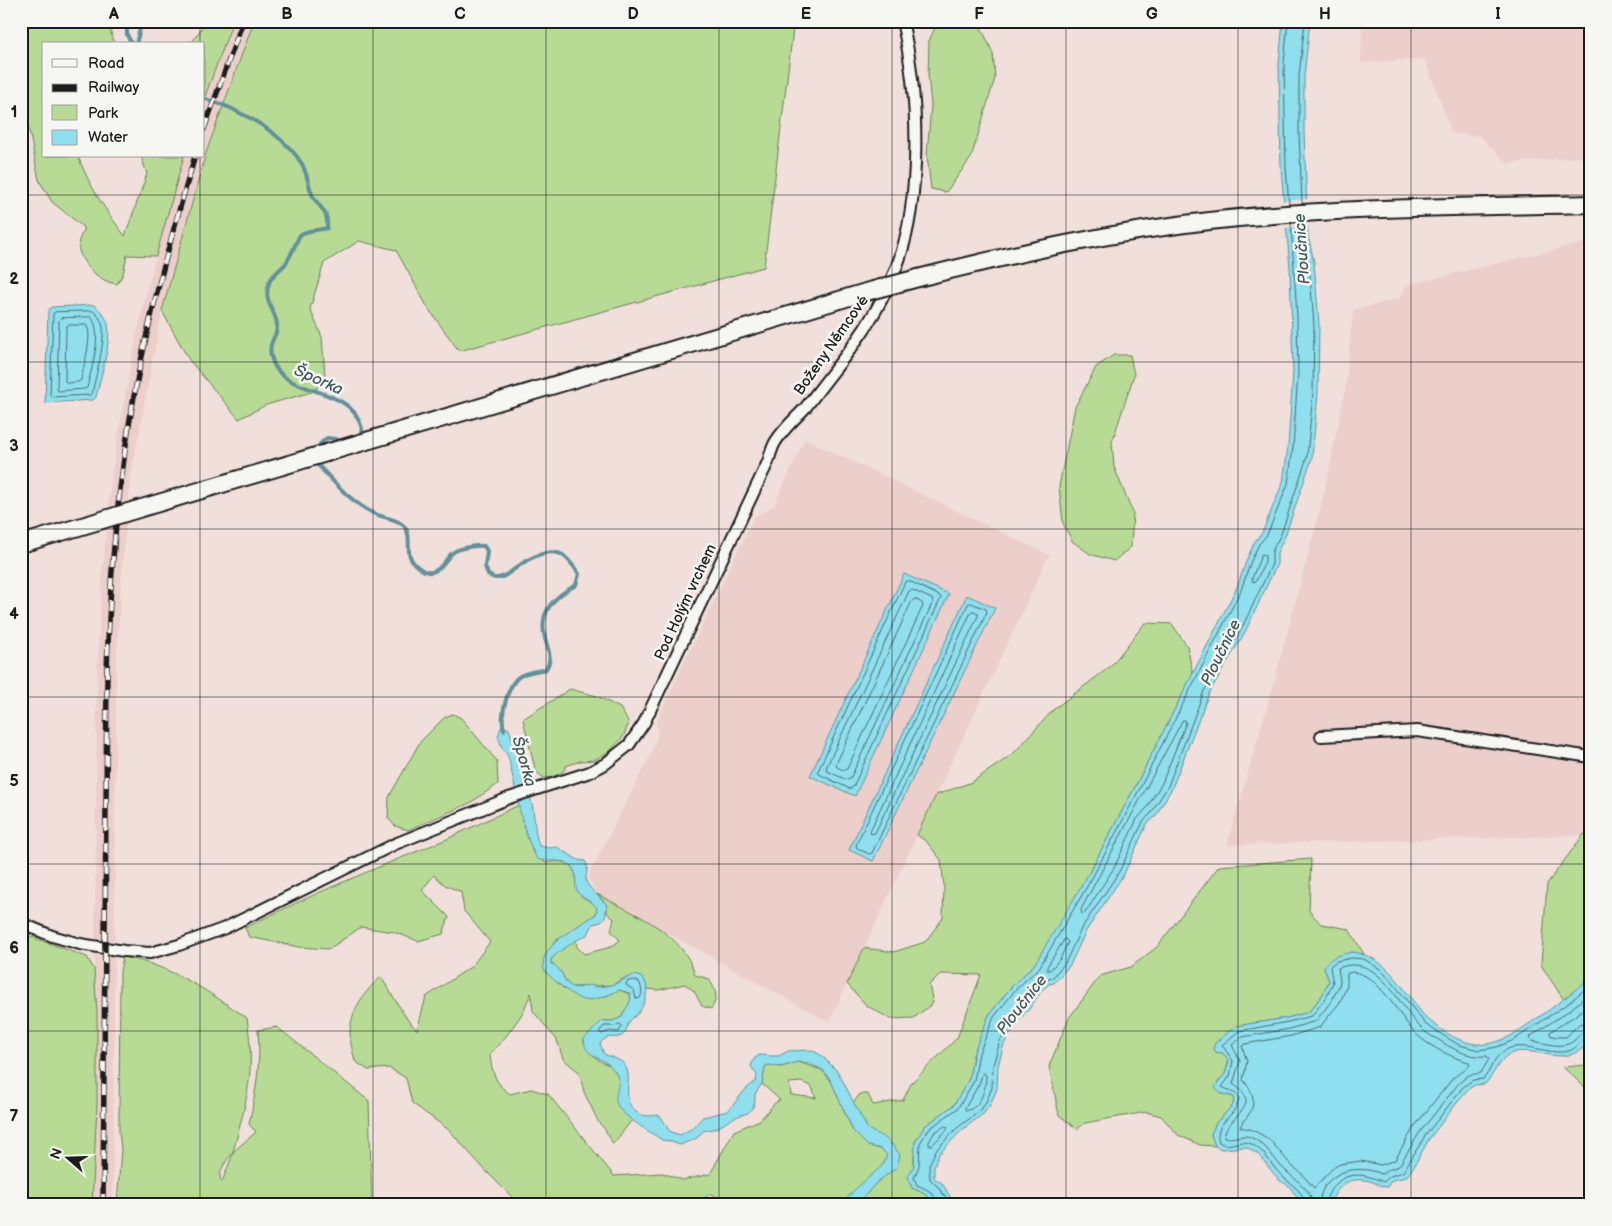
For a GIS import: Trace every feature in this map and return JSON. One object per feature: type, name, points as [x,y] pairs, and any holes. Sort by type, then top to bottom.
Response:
[{"type":"main road","points":[[21,544],[866,292],[1000,257],[1059,244],[1149,229],[1275,215],[1433,207],[1591,204]]},
{"type":"street","name":"Boženy Němcové","points":[[775,441],[804,408],[856,340],[886,292],[903,246],[910,210],[915,147],[913,87],[902,21]]},
{"type":"street","name":"Pod Holým vrchem","points":[[21,923],[52,936],[80,944],[150,953],[179,945],[225,928],[394,844],[509,798],[590,772],[605,764],[629,745],[644,723],[768,462],[775,441]]},
{"type":"street","points":[[1321,736],[1417,731],[1591,757]]},
{"type":"shaded area","points":[[233,21],[254,21],[205,156],[205,96]]},
{"type":"shaded area","points":[[1362,21],[1591,21],[1591,156],[1508,163],[1479,136],[1452,133],[1425,59],[1361,63]]},
{"type":"shaded area","points":[[183,158],[205,158],[162,311],[131,474],[121,580],[116,671],[113,1205],[93,1205],[97,670],[102,578],[112,471],[132,358],[143,306]]},
{"type":"shaded area","points":[[1591,241],[1591,840],[1586,835],[1227,845],[1275,679],[1325,490],[1346,385],[1353,310],[1399,299],[1407,285]]},
{"type":"shaded area","points":[[805,439],[1049,555],[829,1022],[597,894],[588,877],[651,754],[658,735],[656,722],[754,517],[774,506]]},
{"type":"green space","points":[[21,21],[109,21],[114,42],[42,42],[42,158],[79,158],[98,198],[125,236],[147,174],[142,158],[183,158],[156,256],[127,255],[123,274],[117,284],[100,278],[93,272],[81,256],[79,239],[84,231],[82,226],[52,202],[39,180],[27,120],[21,113]]},
{"type":"green space","points":[[206,21],[233,21],[205,96],[205,42],[192,42]]},
{"type":"green space","points":[[254,21],[794,21],[764,267],[459,351],[428,308],[396,250],[359,241],[324,263],[310,309],[322,337],[325,375],[315,391],[266,405],[239,419],[189,360],[162,311],[206,153]]},
{"type":"green space","points":[[938,21],[978,21],[993,53],[995,78],[971,158],[946,192],[931,189],[927,155],[931,105],[928,75],[929,41]]},
{"type":"green space","points":[[1114,355],[1130,355],[1134,375],[1112,442],[1114,467],[1133,513],[1131,547],[1114,561],[1090,554],[1072,541],[1063,523],[1059,486],[1075,407],[1096,367]]},
{"type":"green space","points":[[1145,623],[1172,624],[1187,646],[1193,674],[1088,875],[1058,927],[1034,965],[1012,986],[989,1015],[973,1055],[969,1079],[954,1105],[925,1126],[915,1142],[912,1188],[927,1196],[931,1205],[857,1205],[876,1183],[896,1167],[892,1144],[868,1129],[853,1103],[860,1094],[868,1094],[873,1105],[903,1100],[912,1082],[957,1038],[981,975],[940,974],[929,985],[933,1003],[914,1018],[891,1019],[867,1006],[847,984],[864,948],[894,952],[925,942],[943,918],[944,886],[941,860],[927,842],[917,835],[936,795],[972,782],[1013,754],[1054,709],[1111,666]]},
{"type":"green space","points":[[570,689],[597,696],[620,708],[629,723],[623,737],[609,752],[594,760],[580,761],[566,766],[563,772],[544,778],[536,772],[523,719]]},
{"type":"green space","points":[[453,714],[461,718],[497,761],[498,784],[470,803],[408,830],[395,826],[388,818],[389,797],[420,742],[445,717]]},
{"type":"green space","points":[[519,805],[533,853],[546,863],[561,862],[569,865],[575,872],[577,888],[597,908],[596,914],[554,942],[545,971],[563,988],[584,1000],[604,997],[619,990],[630,994],[630,1001],[622,1017],[613,1021],[602,1021],[584,1039],[584,1043],[598,1059],[614,1069],[619,1083],[617,1101],[619,1107],[632,1120],[613,1144],[599,1123],[584,1092],[579,1072],[563,1059],[557,1040],[533,1011],[531,993],[522,1014],[490,1054],[493,1072],[501,1086],[510,1094],[531,1089],[548,1094],[614,1176],[663,1173],[683,1180],[710,1174],[734,1131],[760,1120],[780,1100],[762,1084],[765,1067],[768,1065],[781,1067],[798,1062],[822,1070],[831,1081],[853,1131],[868,1146],[881,1149],[887,1155],[881,1168],[842,1205],[770,1205],[767,1202],[764,1205],[715,1205],[716,1196],[710,1194],[694,1205],[520,1205],[449,1130],[412,1103],[406,1078],[389,1068],[368,1070],[355,1061],[350,1037],[352,1018],[359,1002],[381,977],[407,1019],[417,1030],[426,997],[472,966],[490,942],[464,911],[461,892],[445,885],[434,875],[422,890],[449,917],[443,934],[418,941],[394,932],[361,927],[329,949],[299,947],[249,937],[245,928],[345,881],[447,839]],"holes":[[[802,1082],[812,1087],[816,1098],[791,1095],[789,1083]]]},
{"type":"green space","points":[[1584,834],[1591,839],[1591,977],[1564,1000],[1541,965],[1547,884]]},
{"type":"green space","points":[[1311,859],[1309,911],[1321,924],[1349,929],[1364,954],[1352,952],[1324,967],[1329,981],[1323,994],[1309,1012],[1287,1018],[1236,1026],[1216,1052],[1223,1053],[1229,1060],[1225,1074],[1218,1082],[1220,1093],[1234,1097],[1233,1105],[1216,1123],[1211,1134],[1215,1146],[1200,1145],[1178,1135],[1161,1116],[1146,1112],[1085,1123],[1077,1129],[1059,1115],[1049,1066],[1069,1018],[1100,976],[1131,967],[1157,947],[1219,866]]},
{"type":"green space","points":[[597,894],[641,917],[668,935],[680,947],[689,960],[695,975],[709,979],[713,987],[716,997],[711,1009],[702,1006],[694,991],[685,984],[658,990],[647,989],[645,981],[626,977],[612,985],[572,987],[566,982],[561,972],[550,961],[562,949],[576,940],[577,947],[584,954],[611,947],[620,940],[611,931],[614,919],[607,913],[607,905]]},
{"type":"green space","points":[[21,933],[87,957],[94,969],[97,1012],[97,1105],[92,1205],[21,1205]]},
{"type":"green space","points":[[123,957],[157,966],[173,973],[203,989],[247,1018],[250,1046],[249,1084],[234,1148],[221,1170],[220,1178],[222,1182],[234,1151],[256,1132],[249,1124],[257,1077],[259,1054],[258,1030],[277,1027],[369,1101],[372,1205],[117,1205],[121,1149],[119,1131],[120,971]]},
{"type":"green space","points":[[1586,1065],[1591,1078],[1591,1093],[1563,1067]]},
{"type":"water","name":"Ploučnice","points":[[1283,21],[1310,21],[1304,76],[1304,132],[1308,235],[1314,262],[1319,324],[1318,393],[1312,458],[1285,536],[1277,553],[1277,564],[1245,632],[1209,693],[1172,788],[1155,817],[1147,824],[1124,874],[1086,931],[1070,965],[1054,983],[1049,984],[1042,990],[1019,1020],[1004,1044],[998,1066],[997,1089],[989,1107],[961,1131],[939,1154],[934,1166],[934,1178],[942,1183],[955,1205],[931,1205],[927,1196],[912,1188],[908,1177],[914,1165],[915,1142],[925,1126],[954,1105],[969,1079],[974,1052],[989,1015],[1012,986],[1034,965],[1088,875],[1237,587],[1247,559],[1255,541],[1262,533],[1283,482],[1288,447],[1293,372],[1290,268],[1281,168],[1279,64]]},
{"type":"water","points":[[94,305],[106,318],[109,331],[107,350],[96,397],[93,400],[45,403],[48,311],[51,307]]},
{"type":"water","points":[[904,574],[949,594],[855,796],[810,776]]},
{"type":"water","points":[[967,595],[995,608],[873,861],[849,850]]},
{"type":"water","points":[[502,725],[509,729],[523,773],[532,806],[539,846],[557,847],[578,860],[585,861],[587,866],[587,883],[607,905],[605,918],[601,922],[593,924],[588,934],[569,945],[551,959],[551,964],[555,965],[566,982],[572,987],[612,985],[634,975],[641,977],[646,984],[647,989],[643,1005],[627,1025],[624,1034],[620,1037],[606,1038],[600,1044],[604,1054],[622,1062],[626,1068],[628,1074],[628,1100],[631,1106],[641,1115],[658,1115],[662,1118],[669,1131],[680,1135],[691,1129],[703,1117],[728,1111],[746,1089],[756,1081],[757,1075],[751,1066],[754,1059],[759,1055],[779,1056],[788,1051],[812,1050],[822,1056],[838,1072],[866,1126],[888,1141],[900,1155],[897,1167],[876,1183],[857,1205],[842,1205],[852,1192],[883,1165],[887,1155],[881,1149],[868,1146],[853,1131],[831,1081],[823,1070],[810,1064],[798,1062],[781,1067],[768,1065],[765,1067],[762,1084],[755,1094],[753,1107],[748,1113],[735,1117],[717,1128],[703,1131],[697,1138],[680,1145],[662,1140],[622,1112],[616,1101],[618,1077],[616,1073],[609,1064],[587,1050],[584,1039],[602,1021],[613,1021],[622,1017],[631,997],[630,993],[619,990],[592,1000],[579,999],[544,969],[544,958],[554,944],[596,914],[597,908],[578,893],[575,873],[572,867],[564,862],[537,859],[531,848],[523,823],[508,756],[502,748],[498,736]]},
{"type":"water","points":[[1352,952],[1370,957],[1384,967],[1396,979],[1424,1015],[1437,1027],[1461,1040],[1478,1044],[1496,1042],[1515,1033],[1555,1006],[1591,977],[1591,1035],[1587,1044],[1573,1054],[1556,1056],[1521,1051],[1512,1053],[1503,1059],[1485,1084],[1475,1085],[1467,1090],[1429,1139],[1406,1177],[1392,1180],[1387,1187],[1365,1180],[1352,1181],[1341,1187],[1330,1205],[1303,1205],[1289,1186],[1279,1180],[1258,1154],[1246,1147],[1221,1149],[1215,1146],[1211,1134],[1216,1123],[1233,1105],[1234,1097],[1220,1093],[1215,1088],[1225,1074],[1229,1061],[1223,1053],[1216,1052],[1213,1049],[1215,1043],[1236,1026],[1287,1018],[1309,1012],[1323,994],[1329,981],[1324,967],[1326,963],[1336,956]]},
{"type":"pier","points":[[1309,199],[1310,226],[1284,228],[1281,201]]},
{"type":"waterway","name":"Šporka","points":[[127,21],[127,35],[131,42]]},
{"type":"waterway","points":[[137,42],[142,21]]},
{"type":"waterway","name":"Šporka","points":[[205,98],[232,109],[264,127],[281,140],[304,167],[312,194],[326,216],[327,228],[300,235],[286,263],[272,277],[269,283],[267,297],[277,322],[276,334],[270,351],[271,356],[277,370],[288,380],[334,398],[348,406],[358,418],[363,436]]},
{"type":"waterway","name":"Šporka","points":[[318,451],[320,444],[327,438],[336,439],[343,444]]},
{"type":"waterway","name":"Šporka","points":[[318,460],[318,465],[344,492],[365,509],[397,521],[404,526],[408,536],[410,557],[424,571],[432,572],[438,569],[457,550],[466,547],[484,546],[487,551],[485,566],[488,575],[494,578],[504,576],[532,558],[552,552],[564,556],[579,574],[576,585],[555,599],[546,612],[543,628],[549,654],[548,665],[546,669],[525,674],[515,680],[508,693],[504,709],[504,730]]},
{"type":"railway","points":[[205,126],[243,21]]},
{"type":"railway","points":[[103,1205],[107,671],[114,547],[128,434],[143,353],[172,234],[194,158]]}]
